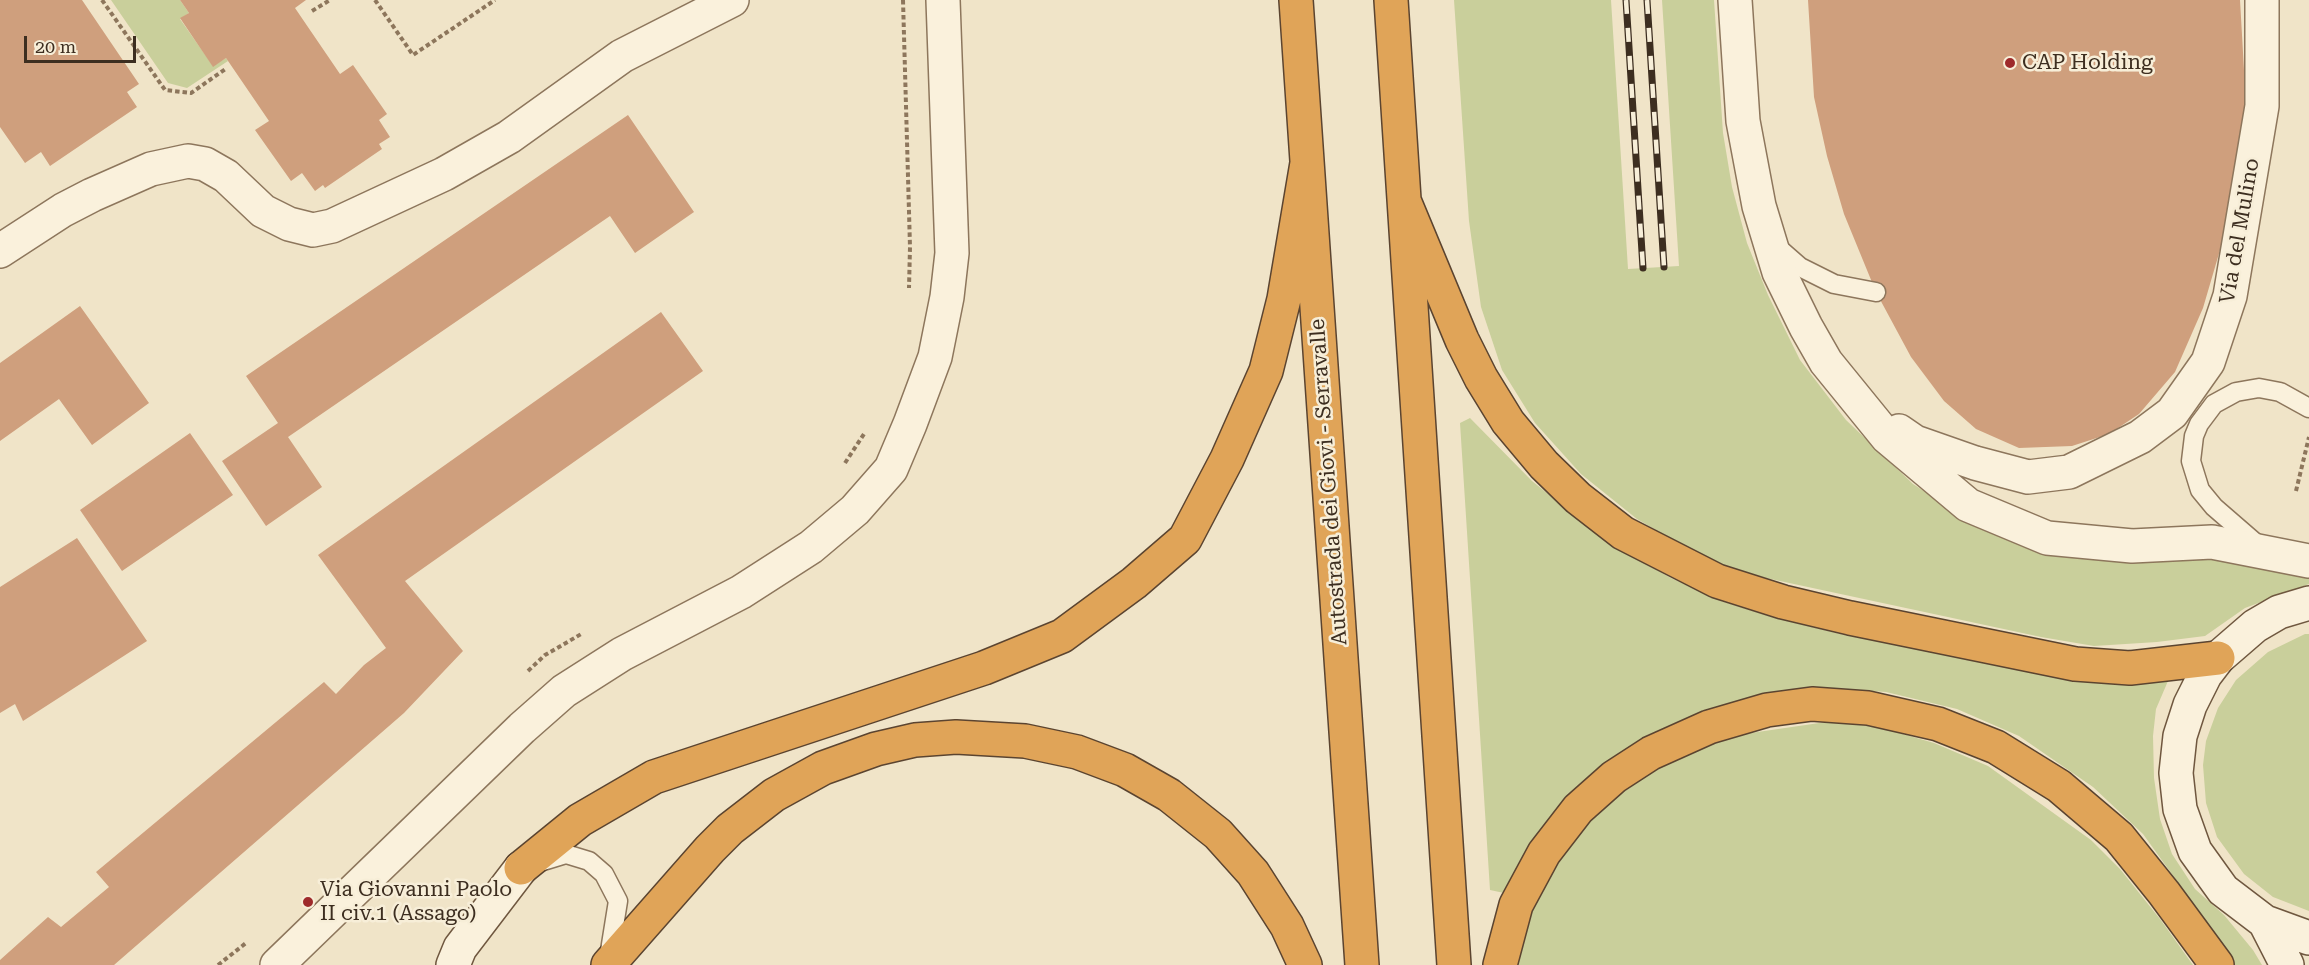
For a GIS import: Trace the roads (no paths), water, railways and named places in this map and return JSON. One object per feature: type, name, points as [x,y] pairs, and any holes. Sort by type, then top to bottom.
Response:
[{"type":"highway","name":"Autostrada dei Giovi - Serravalle","points":[[1296,0],[1362,965]]},
{"type":"highway","points":[[1391,0],[1454,965]]},
{"type":"highway","points":[[521,868],[580,820],[654,777],[984,668],[1062,636],[1134,583],[1185,539],[1227,459],[1266,371],[1284,298],[1307,163]]},
{"type":"highway","points":[[1405,203],[1462,340],[1481,378],[1508,422],[1544,465],[1578,498],[1623,533],[1718,581],[1783,602],[1850,618],[2075,664],[2130,668],[2218,658]]},
{"type":"highway","points":[[1500,965],[1516,905],[1544,853],[1578,809],[1614,777],[1651,753],[1709,727],[1767,710],[1812,704],[1868,708],[1938,724],[1996,747],[2059,786],[2119,837],[2164,892],[2217,965]]},
{"type":"highway","points":[[608,965],[710,849],[730,829],[774,795],[823,768],[869,751],[915,740],[957,737],[1025,741],[1071,750],[1125,770],[1169,795],[1218,834],[1253,873],[1287,926],[1305,965]]},
{"type":"street","points":[[0,251],[63,210],[92,195],[151,169],[188,161],[205,164],[226,176],[263,211],[289,224],[313,230],[332,226],[444,174],[509,136],[622,56],[732,0]]},
{"type":"street","points":[[277,965],[522,728],[564,692],[622,654],[741,592],[811,547],[855,510],[891,469],[934,357],[947,297],[952,253],[943,0]]},
{"type":"street","points":[[1735,0],[1743,121],[1767,238],[1779,272],[1826,362],[1887,437],[1968,505],[2047,538],[2132,546],[2212,542],[2309,561]]},
{"type":"street","name":"Via del Mulino","points":[[1856,401],[1915,442],[1976,463],[2028,477],[2069,472],[2140,437],[2172,413],[2208,362],[2230,296],[2262,106],[2262,0]]},
{"type":"street","points":[[2309,603],[2280,612],[2255,626],[2218,658],[2205,675],[2190,705],[2180,736],[2176,773],[2180,809],[2195,851],[2223,890],[2265,922],[2309,938]]},
{"type":"street","points":[[453,965],[460,948],[521,868]]},
{"type":"street","points":[[2265,922],[2287,965]]},
{"type":"lane","points":[[1767,238],[1800,267],[1825,280],[1834,284],[1876,292]]},
{"type":"lane","points":[[2267,553],[2214,507],[2200,490],[2191,461],[2194,436],[2199,424],[2214,404],[2236,392],[2259,388],[2280,392],[2309,408]]},
{"type":"lane","points":[[521,868],[566,854],[589,861],[604,874],[618,901],[608,965]]},
{"type":"railway","points":[[1626,0],[1643,268]]},
{"type":"railway","points":[[1647,0],[1664,267]]},
{"type":"place","name":"CAP Holding","points":[[2010,63]]},
{"type":"place","name":"Via Giovanni Paolo II civ.1 (Assago)","points":[[308,902]]}]
